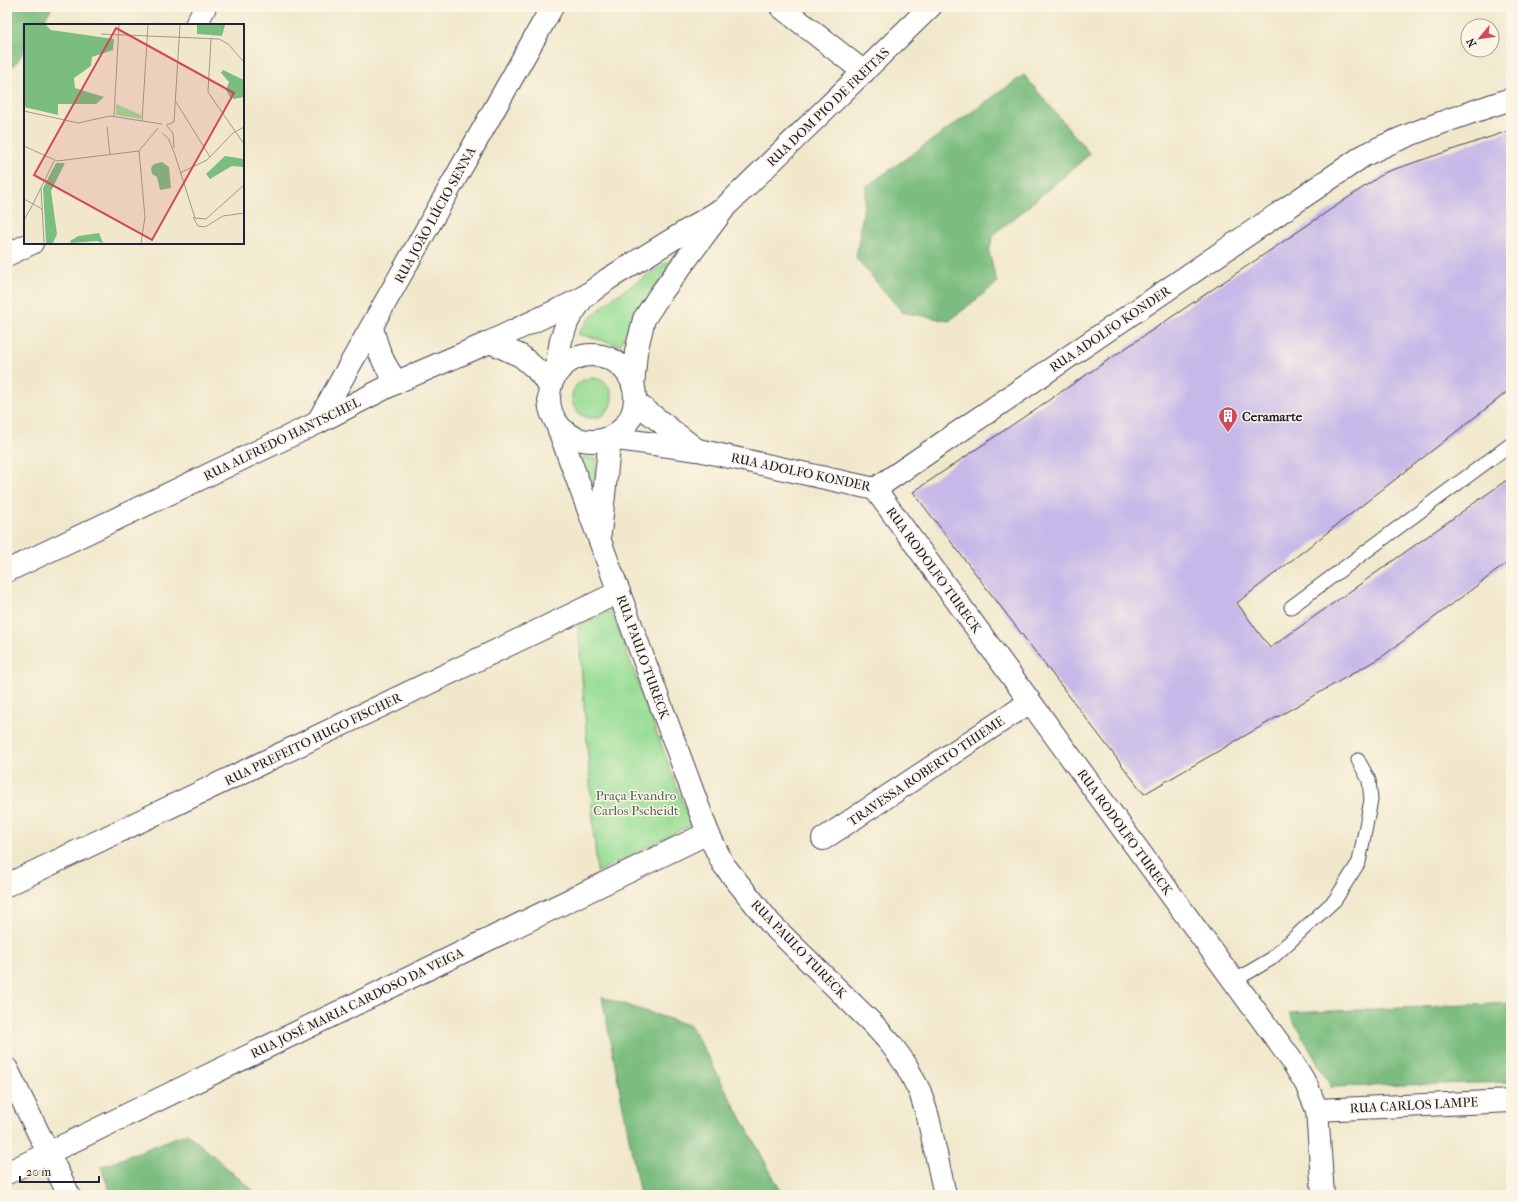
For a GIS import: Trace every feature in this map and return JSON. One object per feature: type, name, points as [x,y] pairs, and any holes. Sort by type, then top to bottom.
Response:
[{"type":"street","points":[[196,24],[205,7]]},
{"type":"street","name":"RUA JOÃO LÚCIO SENNA","points":[[317,422],[552,7]]},
{"type":"street","points":[[781,7],[864,72]]},
{"type":"street","name":"RUA DOM PIO DE FREITAS","points":[[634,394],[636,352],[644,319],[658,296],[726,206],[930,7]]},
{"type":"street","name":"RUA ADOLFO KONDER","points":[[610,438],[698,450],[875,489],[1363,156],[1390,142],[1420,130],[1511,99]]},
{"type":"street","name":"RUA DOM PIO DE FREITAS","points":[[552,381],[561,340],[568,320],[583,298],[608,279],[726,206]]},
{"type":"street","points":[[7,255],[30,244]]},
{"type":"street","name":"RUA ALFREDO HANTSCHEL","points":[[7,571],[397,382],[490,342],[583,298]]},
{"type":"street","points":[[372,327],[377,348],[388,370],[397,382]]},
{"type":"street","points":[[490,342],[521,356],[552,381]]},
{"type":"street","points":[[590,355],[604,357],[617,363],[627,373],[634,394],[631,417],[622,429],[610,438],[586,442],[574,438],[564,432],[550,411],[548,398],[552,381],[564,364],[576,358],[590,355]]},
{"type":"street","name":"RUA ADOLFO KONDER","points":[[634,394],[698,450]]},
{"type":"street","name":"RUA PAULO TURECK","points":[[556,422],[708,833],[723,864],[771,924],[874,1025],[891,1044],[906,1065],[920,1092],[928,1117],[945,1195]]},
{"type":"street","name":"RUA PAULO TURECK","points":[[599,538],[610,438]]},
{"type":"street","name":"RUA RODOLFO TURECK","points":[[875,489],[1290,1058],[1306,1084],[1318,1110],[1323,1195]]},
{"type":"street","name":"RUA PREFEITO HUGO FISCHER","points":[[7,885],[619,592]]},
{"type":"street","name":"TRAVESSA ROBERTO THIEME","points":[[823,839],[1030,702]]},
{"type":"street","name":"RUA JOSÉ MARIA CARDOSO DA VEIGA","points":[[7,1173],[708,833]]},
{"type":"street","points":[[7,1070],[69,1195]]},
{"type":"street","name":"RUA CARLOS LAMPE","points":[[1318,1110],[1511,1101]]},
{"type":"lane","points":[[1291,608],[1511,444]]},
{"type":"lane","points":[[1234,981],[1271,959],[1335,900],[1359,862],[1371,800],[1369,780],[1358,760]]},
{"type":"green space","points":[[7,7],[52,7],[42,24],[24,24],[24,51],[15,65],[7,66]]},
{"type":"green space","points":[[1024,75],[1090,154],[1012,220],[993,234],[989,252],[997,283],[949,321],[902,312],[856,258],[867,186]]},
{"type":"green space","points":[[683,252],[638,309],[620,345],[578,334],[589,319],[614,297]]},
{"type":"green space","points":[[596,378],[603,381],[609,387],[612,398],[611,406],[603,415],[596,418],[588,418],[581,415],[573,406],[572,394],[575,387],[584,379]]},
{"type":"green space","points":[[577,457],[597,459],[592,505]]},
{"type":"green space","name":"Praça Evandro Carlos Pscheidt","points":[[611,610],[691,825],[597,872],[578,625]]},
{"type":"green space","points":[[602,997],[691,1026],[783,1195],[640,1195]]},
{"type":"green space","points":[[1511,1003],[1511,1082],[1331,1087],[1289,1013]]},
{"type":"green space","points":[[187,1133],[258,1195],[111,1195],[101,1167]]},
{"type":"building","name":"Ceramarte","points":[[1511,130],[1511,389],[1237,603],[1270,648],[1511,477],[1511,560],[1383,656],[1144,794],[913,492],[1386,172]]},
{"type":"place","name":"Ceramarte","points":[[1228,433]]}]
